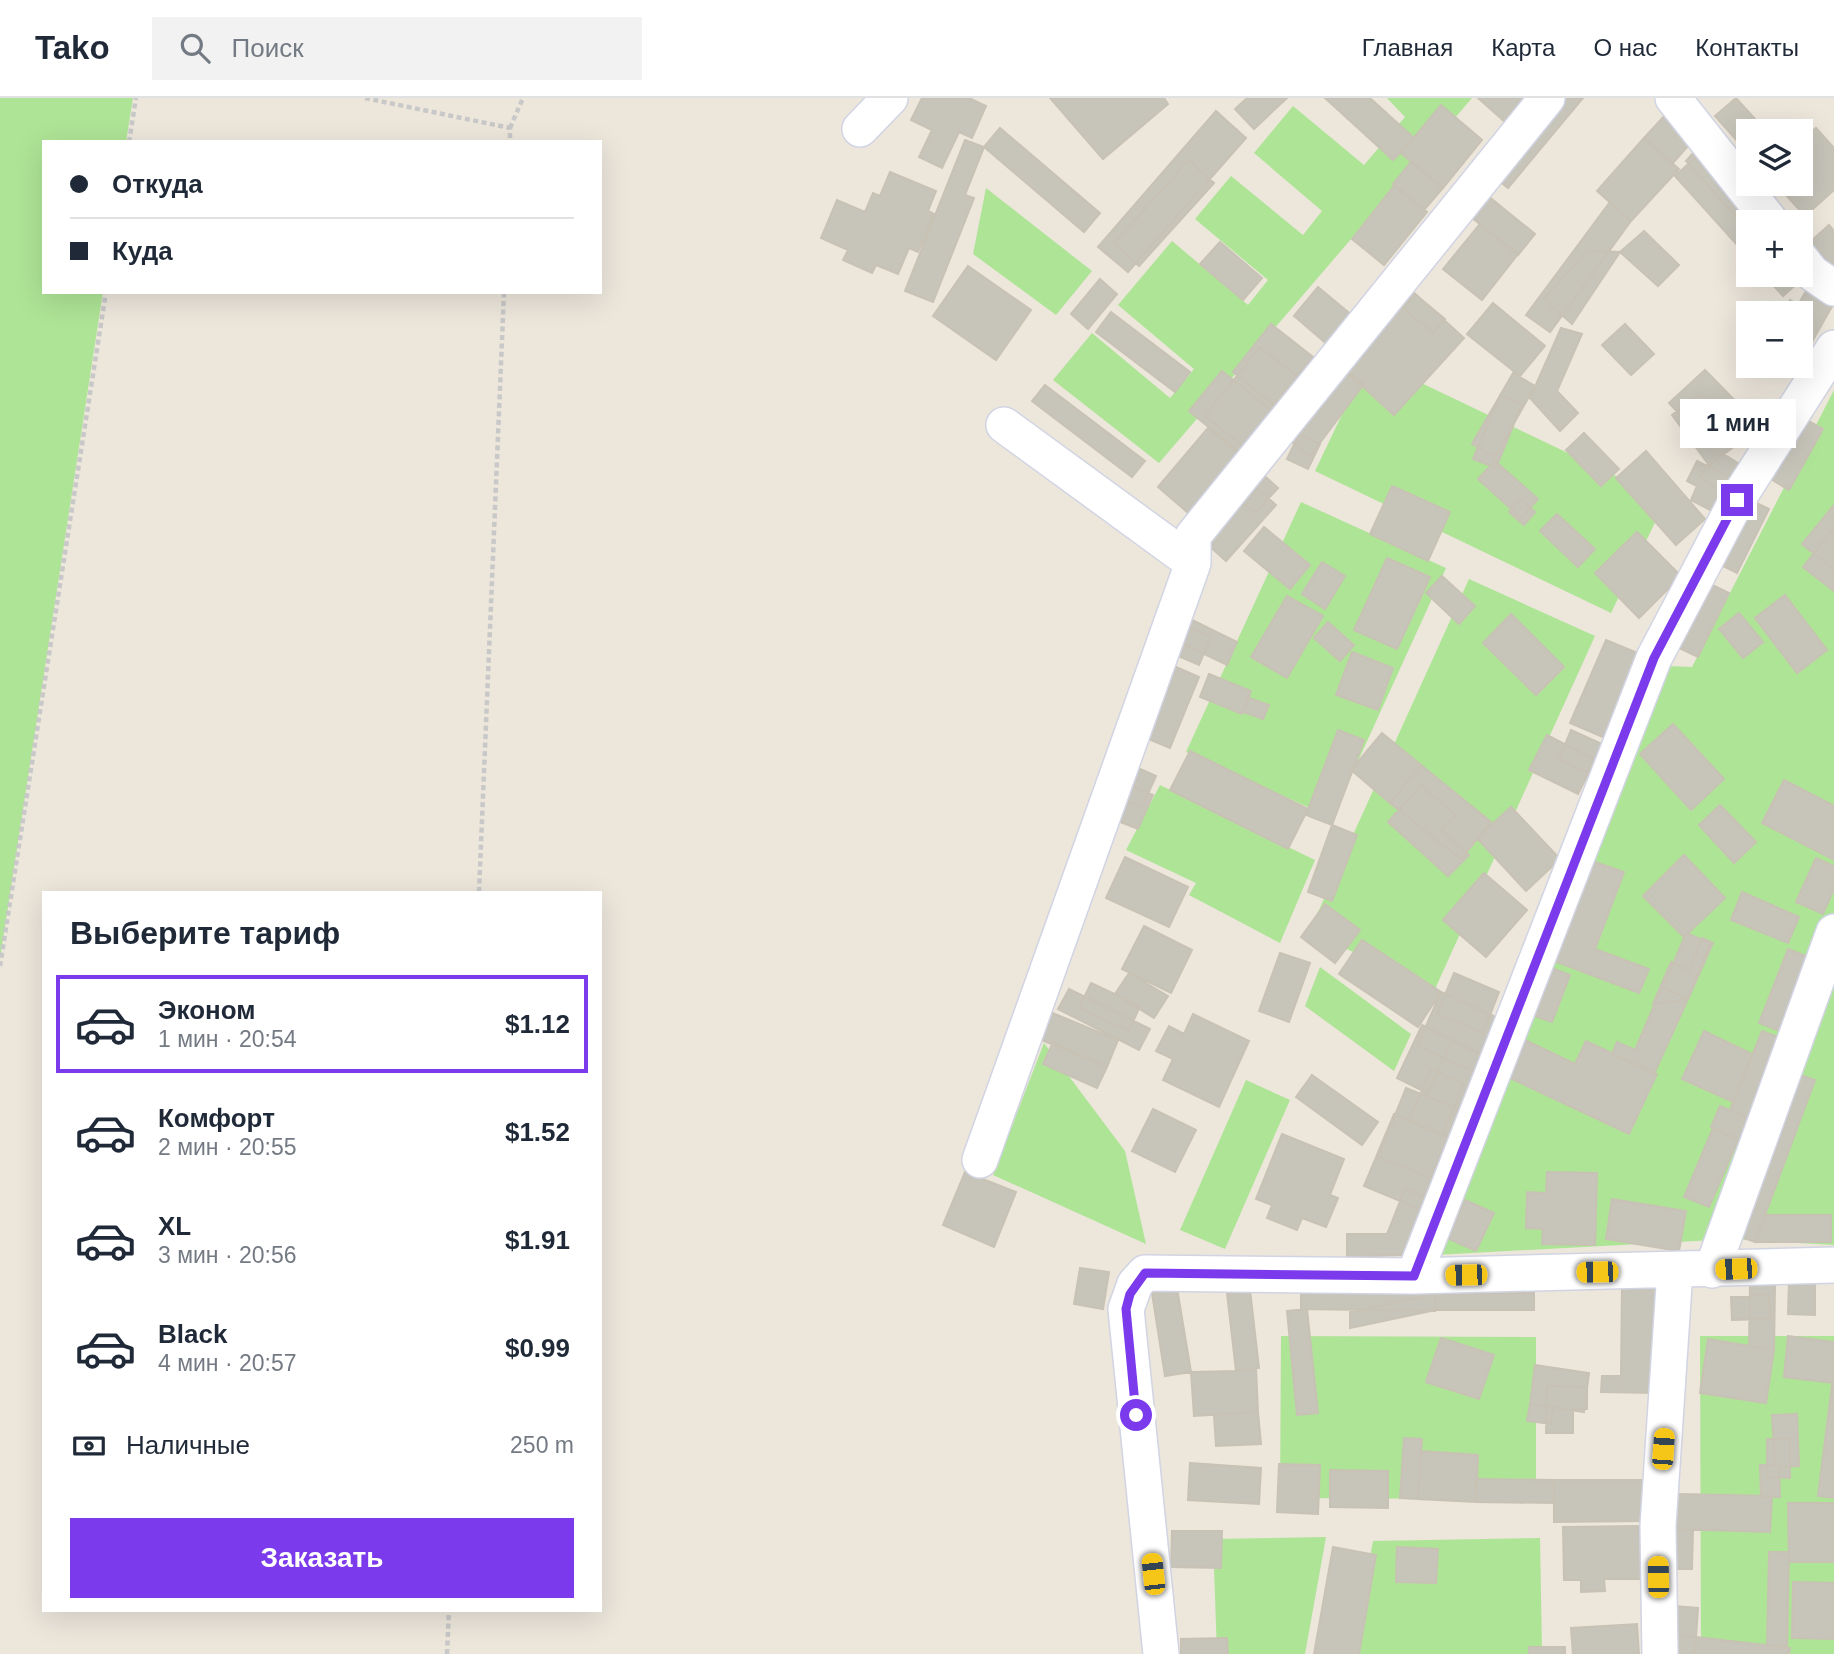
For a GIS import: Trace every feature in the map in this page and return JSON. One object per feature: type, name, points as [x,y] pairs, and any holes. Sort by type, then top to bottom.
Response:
[{"type":"lane","points":[[860,129],[890,98]]},
{"type":"lane","points":[[980,1160],[1193,563],[1193,536],[1547,98]]},
{"type":"lane","points":[[1673,98],[1762,210]]},
{"type":"lane","points":[[1813,274],[1834,288]]},
{"type":"lane","points":[[1414,1276],[1654,658],[1737,500],[1834,348]]},
{"type":"lane","points":[[1004,425],[1193,563]]},
{"type":"lane","points":[[1712,1270],[1834,932]]},
{"type":"lane","points":[[1161,1654],[1126,1309],[1136,1284],[1145,1273],[1414,1276],[1834,1265]]},
{"type":"lane","points":[[1660,1654],[1657,1526],[1675,1270]]},
{"type":"path","points":[[129,140],[136,98]]},
{"type":"path","points":[[365,98],[510,128]]},
{"type":"path","points":[[510,140],[510,128],[523,98]]},
{"type":"path","points":[[0,966],[106,294]]},
{"type":"path","points":[[479,891],[504,294]]},
{"type":"path","points":[[447,1654],[449,1612]]},
{"type":"green space","points":[[0,98],[133,98],[126,140],[42,140],[42,294],[103,294],[0,959]]},
{"type":"green space","points":[[1387,98],[1472,98],[1159,463],[1053,380],[1092,333],[1170,398],[1194,369],[1118,305],[1172,241],[1248,305],[1268,280],[1195,219],[1231,176],[1303,235],[1322,211],[1254,153],[1293,106],[1364,165],[1405,117]]},
{"type":"green space","points":[[986,188],[1092,271],[1056,315],[973,254]]},
{"type":"green space","points":[[1369,358],[1666,500],[1611,613],[1315,471]]},
{"type":"green space","points":[[1834,390],[1834,1245],[1732,1239],[1435,1255],[1667,666],[1692,667]]},
{"type":"green space","points":[[1301,502],[1446,568],[1332,818],[1186,752]]},
{"type":"green space","points":[[1469,579],[1595,636],[1435,989],[1309,932]]},
{"type":"green space","points":[[1160,785],[1315,860],[1280,943],[1189,895],[1196,883],[1126,850]]},
{"type":"green space","points":[[1320,967],[1411,1034],[1394,1071],[1305,1006]]},
{"type":"green space","points":[[1044,1043],[1125,1151],[1146,1244],[993,1175]]},
{"type":"green space","points":[[1246,1080],[1290,1100],[1225,1249],[1180,1230]]},
{"type":"green space","points":[[1281,1336],[1536,1337],[1536,1499],[1280,1498]]},
{"type":"green space","points":[[1700,1336],[1834,1336],[1834,1654],[1701,1654]]},
{"type":"green space","points":[[1326,1537],[1305,1654],[1217,1654],[1213,1539]]},
{"type":"green space","points":[[1540,1538],[1542,1654],[1352,1654],[1373,1541]]},
{"type":"building","points":[[922,98],[969,98],[986,106],[972,138],[959,132],[942,168],[919,157],[932,130],[911,120]]},
{"type":"building","points":[[1050,98],[1164,98],[1168,104],[1103,159]]},
{"type":"building","points":[[1247,98],[1287,98],[1254,129],[1235,109]]},
{"type":"building","points":[[1325,98],[1370,98],[1414,138],[1393,160]]},
{"type":"building","points":[[1478,98],[1525,98],[1504,121]]},
{"type":"building","points":[[1555,98],[1583,98],[1508,188],[1491,174]]},
{"type":"building","points":[[1736,98],[1755,119],[1736,119],[1736,140],[1715,116]]},
{"type":"building","points":[[1441,105],[1482,140],[1443,188],[1401,153]]},
{"type":"building","points":[[1216,111],[1246,138],[1128,272],[1098,247]]},
{"type":"building","points":[[1668,112],[1696,137],[1672,164],[1644,138]]},
{"type":"building","points":[[1000,128],[1100,213],[1084,232],[984,147]]},
{"type":"building","points":[[1816,128],[1834,148],[1834,190],[1812,210],[1800,210],[1787,196],[1813,196],[1813,131]]},
{"type":"building","points":[[1644,138],[1679,169],[1631,221],[1597,191]]},
{"type":"building","points":[[965,140],[984,147],[965,195],[974,198],[933,302],[905,291]]},
{"type":"building","points":[[1700,145],[1736,185],[1736,196],[1746,196],[1759,210],[1736,210],[1736,217],[1686,161]]},
{"type":"building","points":[[1695,158],[1743,210],[1736,210],[1736,244],[1675,176]]},
{"type":"building","points":[[1189,160],[1214,183],[1139,266],[1114,243]]},
{"type":"building","points":[[1411,162],[1443,188],[1424,210],[1393,184]]},
{"type":"building","points":[[890,172],[936,191],[928,211],[934,214],[918,252],[909,248],[898,274],[876,265],[872,273],[843,260],[848,250],[821,238],[837,200],[865,212],[873,193],[880,196]]},
{"type":"building","points":[[1394,186],[1427,212],[1384,265],[1352,239]]},
{"type":"building","points":[[1482,191],[1535,234],[1518,255],[1465,212]]},
{"type":"building","points":[[1610,202],[1631,221],[1550,332],[1526,315]]},
{"type":"building","points":[[1480,224],[1518,254],[1482,300],[1443,269]]},
{"type":"building","points":[[1829,225],[1834,231],[1834,268],[1813,245],[1813,239]]},
{"type":"building","points":[[1644,231],[1679,265],[1658,286],[1620,252]]},
{"type":"building","points":[[1220,242],[1262,278],[1243,300],[1200,264]]},
{"type":"building","points":[[1587,251],[1620,252],[1572,324],[1544,299]]},
{"type":"building","points":[[968,266],[1031,310],[996,360],[933,316]]},
{"type":"building","points":[[1100,279],[1117,294],[1088,329],[1071,314]]},
{"type":"building","points":[[1813,279],[1834,303],[1813,340],[1813,301],[1800,301],[1808,287],[1813,287]]},
{"type":"building","points":[[1318,287],[1353,316],[1328,345],[1294,316]]},
{"type":"building","points":[[1775,287],[1793,287],[1783,296]]},
{"type":"building","points":[[1411,290],[1464,338],[1394,415],[1341,367]]},
{"type":"building","points":[[1415,294],[1445,319],[1433,333],[1403,308]]},
{"type":"building","points":[[1493,303],[1545,346],[1520,376],[1467,334]]},
{"type":"building","points":[[1111,312],[1190,372],[1175,392],[1096,332]]},
{"type":"building","points":[[1271,324],[1313,357],[1274,405],[1233,372]]},
{"type":"building","points":[[1625,324],[1654,354],[1631,375],[1602,345]]},
{"type":"building","points":[[1561,328],[1582,334],[1557,391],[1578,413],[1560,431],[1530,398]]},
{"type":"building","points":[[1260,347],[1302,380],[1247,449],[1205,416]]},
{"type":"building","points":[[1341,367],[1364,384],[1310,456],[1288,439]]},
{"type":"building","points":[[1705,370],[1755,421],[1719,456],[1669,403]]},
{"type":"building","points":[[1222,371],[1276,414],[1243,455],[1189,411]]},
{"type":"building","points":[[1513,373],[1535,386],[1495,457],[1472,444]]},
{"type":"building","points":[[1045,385],[1145,461],[1132,477],[1032,401]]},
{"type":"building","points":[[1701,394],[1739,443],[1709,465],[1672,415]]},
{"type":"building","points":[[1500,395],[1522,404],[1496,468],[1473,459]]},
{"type":"building","points":[[1797,415],[1823,429],[1789,490],[1764,475]]},
{"type":"building","points":[[1208,428],[1244,458],[1194,518],[1158,487]]},
{"type":"building","points":[[1584,433],[1619,469],[1601,486],[1566,450]]},
{"type":"building","points":[[1299,434],[1320,444],[1308,469],[1287,459]]},
{"type":"building","points":[[1717,450],[1738,463],[1720,491],[1700,477]]},
{"type":"building","points":[[1646,451],[1705,519],[1676,545],[1616,478]]},
{"type":"building","points":[[1495,461],[1538,499],[1521,518],[1478,479]]},
{"type":"building","points":[[1697,461],[1731,478],[1714,512],[1691,500],[1697,486],[1687,481]]},
{"type":"building","points":[[1259,471],[1278,488],[1255,513],[1237,497]]},
{"type":"building","points":[[1392,486],[1450,512],[1428,561],[1370,534]]},
{"type":"building","points":[[1257,488],[1276,505],[1226,561],[1207,544]]},
{"type":"building","points":[[1521,499],[1535,512],[1524,525],[1509,512]]},
{"type":"building","points":[[1748,499],[1769,509],[1737,573],[1717,563]]},
{"type":"building","points":[[1834,505],[1834,570],[1802,544]]},
{"type":"building","points":[[1557,514],[1595,549],[1578,567],[1540,531]]},
{"type":"building","points":[[1264,527],[1310,565],[1290,589],[1244,551]]},
{"type":"building","points":[[1831,531],[1834,533],[1834,591],[1803,567]]},
{"type":"building","points":[[1637,532],[1681,576],[1639,618],[1595,573]]},
{"type":"building","points":[[1387,558],[1430,577],[1397,649],[1354,630]]},
{"type":"building","points":[[1322,562],[1345,576],[1325,609],[1302,594]]},
{"type":"building","points":[[1442,576],[1475,606],[1459,624],[1426,593]]},
{"type":"building","points":[[1708,583],[1729,593],[1698,657],[1677,647]]},
{"type":"building","points":[[1785,595],[1827,650],[1797,673],[1755,618]]},
{"type":"building","points":[[1287,596],[1323,616],[1287,678],[1251,657]]},
{"type":"building","points":[[1739,613],[1763,642],[1743,658],[1719,629]]},
{"type":"building","points":[[1511,614],[1564,667],[1536,695],[1483,643]]},
{"type":"building","points":[[1190,619],[1237,642],[1227,665],[1179,642]]},
{"type":"building","points":[[1328,622],[1354,645],[1340,661],[1314,638]]},
{"type":"building","points":[[1188,627],[1211,637],[1199,665],[1176,655]]},
{"type":"building","points":[[1606,640],[1640,654],[1605,738],[1570,723]]},
{"type":"building","points":[[1352,652],[1393,668],[1378,710],[1336,695]]},
{"type":"building","points":[[1176,667],[1199,677],[1170,748],[1146,738]]},
{"type":"building","points":[[1209,674],[1251,691],[1242,714],[1200,697]]},
{"type":"building","points":[[1249,698],[1269,705],[1263,719],[1243,712]]},
{"type":"building","points":[[1673,724],[1724,779],[1691,810],[1640,754]]},
{"type":"building","points":[[1338,730],[1364,740],[1332,825],[1306,815]]},
{"type":"building","points":[[1571,730],[1604,745],[1591,774],[1559,759]]},
{"type":"building","points":[[1382,733],[1421,765],[1390,803],[1351,770]]},
{"type":"building","points":[[1547,735],[1595,760],[1578,794],[1529,770]]},
{"type":"building","points":[[1190,751],[1308,809],[1288,849],[1170,790]]},
{"type":"building","points":[[1421,765],[1491,822],[1461,859],[1390,803]]},
{"type":"building","points":[[1138,768],[1156,776],[1142,807],[1124,800]]},
{"type":"building","points":[[1784,780],[1834,806],[1834,860],[1762,823]]},
{"type":"building","points":[[1130,785],[1153,795],[1138,829],[1115,820]]},
{"type":"building","points":[[1421,785],[1455,815],[1441,830],[1469,855],[1448,876],[1388,822]]},
{"type":"building","points":[[1720,805],[1756,842],[1734,863],[1699,825]]},
{"type":"building","points":[[1511,807],[1560,859],[1526,891],[1477,838]]},
{"type":"building","points":[[1332,825],[1357,835],[1332,901],[1308,892]]},
{"type":"building","points":[[1684,855],[1725,898],[1684,937],[1643,896]]},
{"type":"building","points":[[1125,857],[1188,887],[1169,927],[1106,898]]},
{"type":"building","points":[[1816,858],[1834,866],[1834,889],[1823,914],[1796,902]]},
{"type":"building","points":[[1592,861],[1624,872],[1595,949],[1649,969],[1639,993],[1554,961]]},
{"type":"building","points":[[1484,873],[1527,910],[1486,957],[1443,920]]},
{"type":"building","points":[[1742,892],[1799,917],[1788,943],[1731,920]]},
{"type":"building","points":[[1325,904],[1360,930],[1335,963],[1301,937]]},
{"type":"building","points":[[1144,926],[1192,950],[1171,993],[1122,969]]},
{"type":"building","points":[[1686,933],[1710,943],[1688,999],[1663,988]]},
{"type":"building","points":[[1702,938],[1713,943],[1688,999],[1653,1004],[1671,962],[1689,970]]},
{"type":"building","points":[[1362,940],[1441,992],[1418,1027],[1339,974]]},
{"type":"building","points":[[1788,949],[1809,957],[1780,1031],[1759,1023]]},
{"type":"building","points":[[1280,953],[1310,963],[1289,1022],[1259,1011]]},
{"type":"building","points":[[1552,968],[1570,975],[1552,1022],[1534,1016]]},
{"type":"building","points":[[1129,973],[1168,996],[1154,1018],[1115,994]]},
{"type":"building","points":[[1454,973],[1499,992],[1483,1033],[1437,1014]]},
{"type":"building","points":[[1091,983],[1140,1006],[1129,1031],[1079,1008]]},
{"type":"building","points":[[1662,987],[1688,999],[1654,1074],[1612,1054],[1617,1042],[1635,1050]]},
{"type":"building","points":[[1069,989],[1150,1029],[1139,1050],[1058,1009]]},
{"type":"building","points":[[1441,992],[1500,1019],[1477,1073],[1417,1046]]},
{"type":"building","points":[[1050,1012],[1118,1040],[1107,1067],[1039,1039]]},
{"type":"building","points":[[1193,1014],[1249,1041],[1219,1107],[1163,1080],[1173,1059],[1156,1051],[1169,1026],[1184,1034]]},
{"type":"building","points":[[1422,1025],[1452,1040],[1427,1093],[1397,1078]]},
{"type":"building","points":[[1704,1031],[1752,1054],[1733,1102],[1682,1079]]},
{"type":"building","points":[[1762,1031],[1783,1039],[1752,1120],[1730,1110]]},
{"type":"building","points":[[1452,1040],[1484,1056],[1458,1109],[1426,1096]]},
{"type":"building","points":[[1525,1040],[1575,1064],[1586,1041],[1657,1074],[1629,1134],[1508,1077]]},
{"type":"building","points":[[1053,1042],[1107,1067],[1097,1088],[1043,1064]]},
{"type":"building","points":[[1431,1069],[1464,1084],[1442,1135],[1409,1121]]},
{"type":"building","points":[[1795,1073],[1815,1080],[1755,1242],[1735,1235]]},
{"type":"building","points":[[1312,1075],[1378,1122],[1362,1145],[1296,1097]]},
{"type":"building","points":[[1406,1088],[1458,1109],[1431,1178],[1378,1157]]},
{"type":"building","points":[[1720,1106],[1752,1120],[1742,1141],[1711,1127]]},
{"type":"building","points":[[1153,1109],[1196,1130],[1175,1172],[1132,1151]]},
{"type":"building","points":[[1394,1114],[1449,1137],[1419,1209],[1364,1186]]},
{"type":"building","points":[[1713,1128],[1738,1140],[1709,1207],[1684,1197]]},
{"type":"building","points":[[1282,1134],[1344,1159],[1330,1195],[1338,1198],[1326,1227],[1302,1218],[1297,1230],[1267,1218],[1272,1205],[1256,1199]]},
{"type":"building","points":[[965,1172],[1016,1192],[994,1247],[943,1225]]},
{"type":"building","points":[[1547,1172],[1597,1173],[1595,1245],[1542,1244],[1543,1229],[1526,1228],[1527,1192],[1546,1193]]},
{"type":"building","points":[[1405,1189],[1426,1197],[1402,1255],[1347,1257],[1347,1234],[1387,1234]]},
{"type":"building","points":[[1612,1199],[1686,1211],[1679,1251],[1606,1239]]},
{"type":"building","points":[[1612,1199],[1686,1211],[1679,1251],[1606,1239]]},
{"type":"building","points":[[1465,1200],[1494,1213],[1476,1251],[1447,1238]]},
{"type":"building","points":[[1765,1215],[1831,1215],[1831,1242],[1755,1242]]},
{"type":"building","points":[[1080,1268],[1109,1272],[1103,1309],[1074,1304]]},
{"type":"building","points":[[1789,1283],[1815,1284],[1815,1315],[1788,1314]]},
{"type":"building","points":[[1750,1284],[1775,1285],[1774,1350],[1749,1346]]},
{"type":"building","points":[[1622,1287],[1662,1288],[1660,1393],[1601,1392],[1602,1376],[1621,1376]]},
{"type":"building","points":[[1177,1288],[1191,1372],[1165,1376],[1152,1293]]},
{"type":"building","points":[[1177,1288],[1191,1372],[1165,1376],[1152,1293]]},
{"type":"building","points":[[1250,1290],[1259,1368],[1236,1371],[1227,1293]]},
{"type":"building","points":[[1301,1291],[1435,1294],[1435,1311],[1301,1309]]},
{"type":"building","points":[[1534,1293],[1534,1310],[1436,1310],[1435,1294]]},
{"type":"building","points":[[1435,1294],[1436,1310],[1350,1328],[1350,1312]]},
{"type":"building","points":[[1769,1295],[1770,1319],[1732,1320],[1731,1297]]},
{"type":"building","points":[[1307,1309],[1318,1413],[1297,1415],[1287,1311]]},
{"type":"building","points":[[1788,1336],[1834,1342],[1834,1383],[1784,1377]]},
{"type":"building","points":[[1441,1338],[1494,1355],[1479,1399],[1426,1382]]},
{"type":"building","points":[[1708,1339],[1774,1350],[1766,1403],[1700,1393]]},
{"type":"building","points":[[1535,1365],[1589,1373],[1584,1412],[1530,1404]]},
{"type":"building","points":[[1256,1368],[1258,1412],[1194,1416],[1191,1372]]},
{"type":"building","points":[[1834,1385],[1834,1498],[1818,1496]]},
{"type":"building","points":[[1547,1386],[1587,1387],[1587,1409],[1573,1409],[1573,1433],[1546,1433]]},
{"type":"building","points":[[1530,1404],[1553,1407],[1551,1424],[1527,1421]]},
{"type":"building","points":[[1258,1412],[1261,1444],[1216,1446],[1214,1415]]},
{"type":"building","points":[[1258,1412],[1261,1444],[1216,1446],[1214,1415]]},
{"type":"building","points":[[1797,1414],[1799,1466],[1779,1467],[1780,1497],[1761,1497],[1760,1465],[1775,1464],[1772,1415]]},
{"type":"building","points":[[1404,1438],[1422,1439],[1418,1499],[1400,1498]]},
{"type":"building","points":[[1767,1439],[1790,1439],[1790,1478],[1767,1477]]},
{"type":"building","points":[[1421,1451],[1478,1455],[1476,1502],[1418,1499]]},
{"type":"building","points":[[1190,1463],[1261,1468],[1259,1504],[1188,1500]]},
{"type":"building","points":[[1279,1464],[1320,1465],[1318,1514],[1277,1512]]},
{"type":"building","points":[[1330,1470],[1388,1471],[1388,1508],[1330,1507]]},
{"type":"building","points":[[1476,1479],[1554,1480],[1554,1503],[1476,1502]]},
{"type":"building","points":[[1554,1480],[1642,1480],[1643,1521],[1554,1522]]},
{"type":"building","points":[[1676,1494],[1772,1496],[1770,1532],[1675,1529]]},
{"type":"building","points":[[1788,1503],[1834,1503],[1834,1562],[1789,1562]]},
{"type":"building","points":[[1641,1526],[1642,1579],[1604,1579],[1605,1591],[1581,1592],[1581,1580],[1564,1580],[1563,1527]]},
{"type":"building","points":[[1674,1529],[1693,1530],[1692,1569],[1673,1569]]},
{"type":"building","points":[[1172,1531],[1222,1531],[1221,1568],[1171,1567]]},
{"type":"building","points":[[1333,1547],[1376,1555],[1359,1654],[1314,1654]]},
{"type":"building","points":[[1397,1547],[1438,1549],[1436,1583],[1396,1582]]},
{"type":"building","points":[[1769,1552],[1789,1552],[1787,1646],[1767,1645]]},
{"type":"building","points":[[1793,1582],[1834,1583],[1834,1639],[1792,1638]]},
{"type":"building","points":[[1673,1606],[1698,1608],[1696,1637],[1671,1636]]},
{"type":"building","points":[[1637,1624],[1639,1654],[1573,1654],[1571,1628]]},
{"type":"building","points":[[1671,1636],[1696,1637],[1695,1654],[1669,1654]]},
{"type":"building","points":[[1696,1637],[1790,1648],[1789,1654],[1694,1654]]},
{"type":"building","points":[[1227,1638],[1228,1654],[1181,1654],[1181,1639]]},
{"type":"building","points":[[1529,1647],[1565,1647],[1565,1654],[1529,1654]]},
{"type":"route","points":[[1136,1415],[1126,1309],[1130,1294],[1145,1273],[1414,1276],[1654,658],[1737,500]]}]
